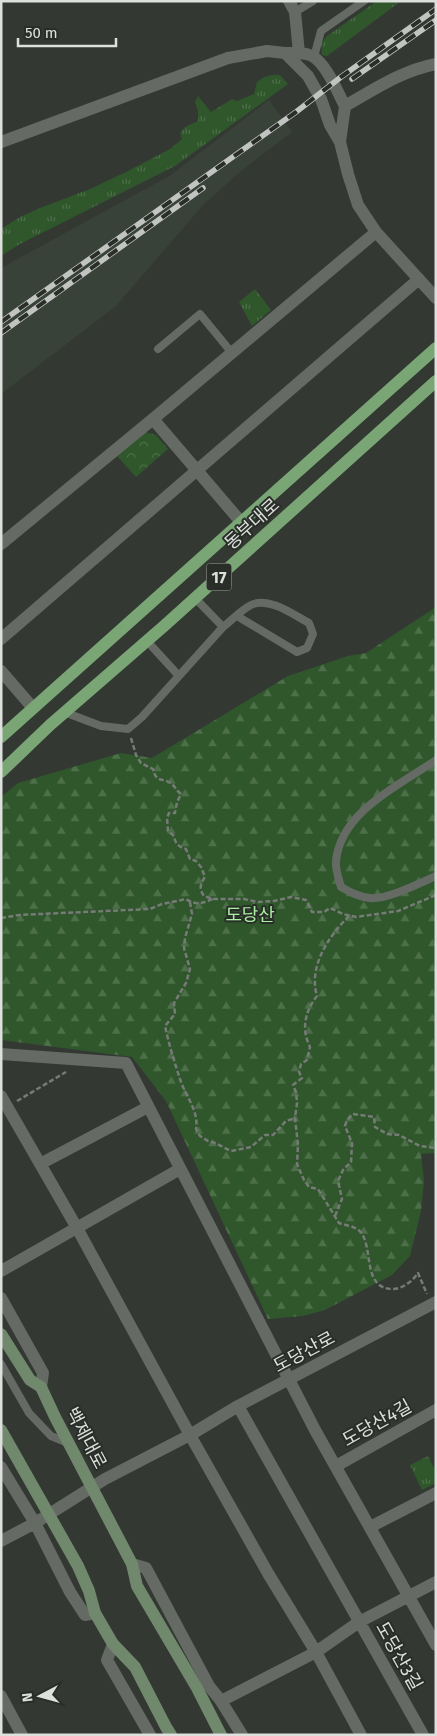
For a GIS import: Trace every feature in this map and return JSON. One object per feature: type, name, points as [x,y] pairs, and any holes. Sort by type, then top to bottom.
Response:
[{"type":"main road","name":"동부대로","points":[[1,738],[436,348]]},
{"type":"main road","name":"동부대로","points":[[1,772],[64,712],[147,641],[436,381]]},
{"type":"street","points":[[292,7],[299,52]]},
{"type":"street","points":[[1,142],[228,58],[267,51],[299,52],[314,57],[325,70],[345,106],[340,142]]},
{"type":"street","points":[[285,53],[308,76],[321,99],[330,125],[340,142],[358,205],[376,232],[436,298]]},
{"type":"street","points":[[345,106],[396,76],[417,68],[436,64]]},
{"type":"street","points":[[1,544],[376,232]]},
{"type":"street","points":[[1,639],[419,279]]},
{"type":"street","points":[[153,419],[241,522]]},
{"type":"street","points":[[1,671],[33,708]]},
{"type":"street","points":[[1,1054],[87,1059]]},
{"type":"street","name":"도당산4길","points":[[87,1059],[126,1063],[274,1348],[288,1380],[436,1645]]},
{"type":"street","points":[[4,1102],[77,1228],[190,1435],[269,1575],[316,1652],[361,1735]]},
{"type":"street","points":[[40,1164],[148,1107]]},
{"type":"street","points":[[1,1271],[180,1169]]},
{"type":"street","points":[[1,1298],[43,1373],[41,1387]]},
{"type":"street","name":"도당산로","points":[[1,1541],[238,1406],[434,1303]]},
{"type":"street","name":"백제대로","points":[[1,1334],[30,1380],[41,1387],[132,1564],[137,1586],[197,1688],[221,1735]]},
{"type":"street","points":[[238,1406],[359,1622]]},
{"type":"street","name":"도당산4길","points":[[336,1466],[436,1410]]},
{"type":"street","points":[[1,1430],[49,1514],[89,1591],[95,1613],[113,1644],[135,1667],[166,1728],[172,1735]]},
{"type":"street","points":[[1,1467],[35,1523],[70,1592],[85,1615],[95,1613]]},
{"type":"street","points":[[370,1527],[436,1492]]},
{"type":"street","name":"백제대로","points":[[132,1564],[146,1568],[210,1686],[222,1701],[242,1735]]},
{"type":"street","name":"도당산3길","points":[[222,1701],[316,1652],[359,1622],[436,1582]]},
{"type":"street","name":"도당산3길","points":[[359,1622],[423,1734]]},
{"type":"street","points":[[113,1644],[107,1660],[148,1734]]},
{"type":"street","points":[[1,1696],[22,1735]]},
{"type":"lane","points":[[292,7],[313,1]]},
{"type":"lane","points":[[314,57],[321,32],[364,1]]},
{"type":"lane","points":[[158,349],[200,314],[232,353]]},
{"type":"lane","points":[[195,598],[223,627]]},
{"type":"lane","points":[[64,712],[101,726],[128,729],[142,717],[223,627],[237,616],[253,604],[275,604],[309,623],[313,634],[307,648],[297,652],[237,616]]},
{"type":"lane","points":[[147,641],[179,676]]},
{"type":"lane","points":[[436,760],[372,802],[354,821],[341,840],[336,862],[341,887],[353,894],[371,899],[396,893],[436,876]]},
{"type":"lane","points":[[1,1364],[29,1413],[51,1436],[70,1444]]},
{"type":"path","points":[[128,729],[136,755],[141,763],[153,769],[154,775],[159,780],[171,783],[181,794],[175,813],[169,813],[167,818],[168,830],[174,836],[175,842],[188,852],[190,859],[201,867],[205,877],[200,886],[204,896],[213,899],[244,899],[258,902],[291,897],[306,900],[312,912],[324,912],[330,908],[348,916],[356,917],[398,911],[436,895]]},
{"type":"path","points":[[1,918],[19,915],[150,910],[162,904],[186,899],[190,902],[201,904],[213,899]]},
{"type":"path","points":[[190,902],[192,914],[184,948],[190,969],[186,983],[174,1003],[175,1014],[165,1026],[169,1044],[187,1097],[194,1107],[198,1121],[196,1129],[200,1136],[208,1141],[216,1142],[230,1150],[251,1147],[265,1135],[273,1135],[286,1121],[295,1118]]},
{"type":"path","points":[[348,916],[338,926],[320,954],[314,986],[317,996],[310,1005],[304,1028],[306,1039],[310,1046],[308,1060],[301,1064],[299,1072],[302,1078],[293,1085],[297,1102],[295,1118],[298,1145],[297,1164],[304,1180],[309,1187],[318,1188],[339,1223],[357,1228],[362,1232],[375,1282],[388,1289],[397,1289],[409,1283],[418,1274],[434,1303]]},
{"type":"path","points":[[4,1102],[87,1059]]},
{"type":"path","points":[[336,1216],[342,1199],[338,1181],[343,1170],[351,1162],[352,1143],[345,1126],[353,1114],[374,1117],[375,1127],[386,1134],[399,1136],[420,1146],[436,1148]]},
{"type":"shaded area","points":[[269,100],[292,132],[241,171],[203,205],[116,306],[1,394],[1,268],[171,175]]},
{"type":"green space","points":[[377,1],[401,1],[327,56],[322,55],[321,43],[327,36]]},
{"type":"green space","points":[[280,75],[288,84],[175,166],[20,244],[1,256],[1,229],[20,217],[90,189],[170,149],[182,139],[180,133],[185,127],[198,121],[198,111],[195,102],[198,96],[211,112],[232,99],[237,101],[254,94],[257,82],[264,77]]},
{"type":"green space","points":[[255,289],[271,310],[252,326],[239,302]]},
{"type":"green space","points":[[145,432],[156,435],[168,449],[136,477],[117,456]]},
{"type":"green space","name":"도당산","points":[[436,607],[436,1153],[421,1154],[424,1181],[421,1211],[410,1256],[392,1275],[325,1310],[303,1316],[268,1319],[166,1101],[132,1057],[1,1040],[1,797],[18,783],[121,753],[152,758],[288,676],[348,656],[366,653]]},
{"type":"green space","points":[[428,1456],[436,1472],[436,1483],[422,1490],[410,1465]]},
{"type":"railway","points":[[1,322],[296,112],[341,77],[436,9]]},
{"type":"railway","points":[[352,79],[436,20]]},
{"type":"railway","points":[[1,333],[203,188]]}]
